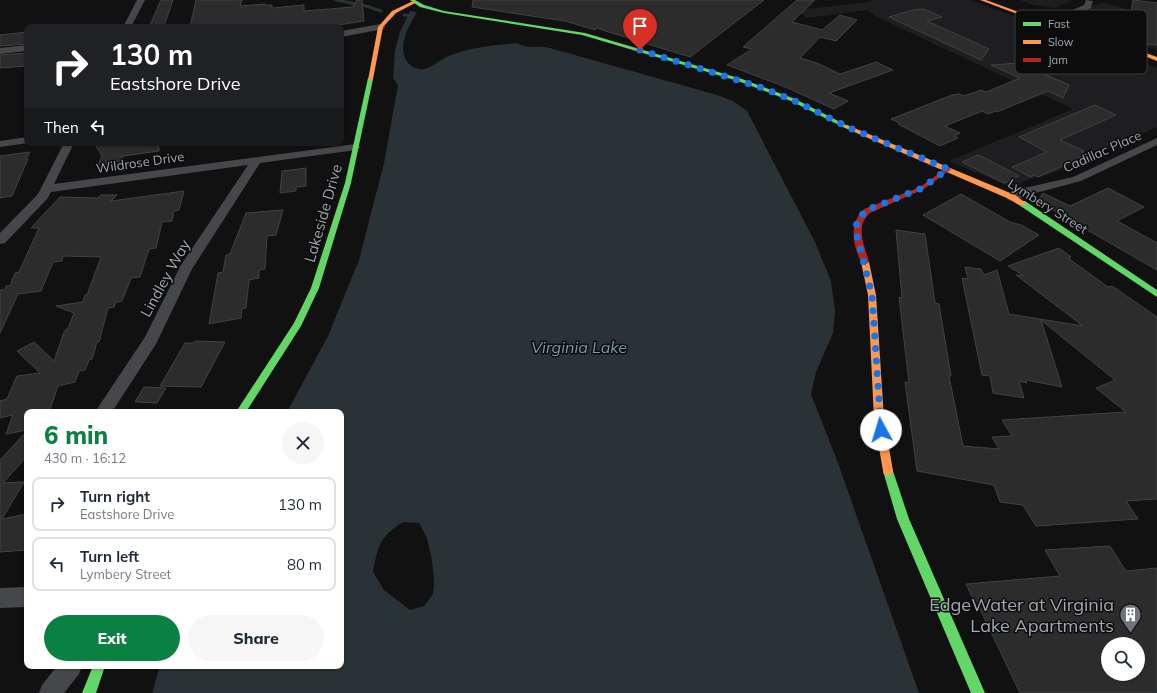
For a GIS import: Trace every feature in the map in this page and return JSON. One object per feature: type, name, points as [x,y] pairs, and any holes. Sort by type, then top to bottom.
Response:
[{"type":"street","points":[[128,24],[140,0]]},
{"type":"street","points":[[982,0],[1015,12]]},
{"type":"street","points":[[1004,0],[1032,10]]},
{"type":"street","name":"Lakeside Drive","points":[[243,409],[298,324],[315,288],[348,183],[381,27],[394,12],[413,1]]},
{"type":"street","name":"Lymbery Street","points":[[413,1],[444,12],[583,34],[729,76],[793,100],[852,129],[1012,197],[1157,294]]},
{"type":"street","points":[[1079,10],[1088,6],[1090,1]]},
{"type":"street","points":[[344,33],[381,27]]},
{"type":"street","points":[[0,51],[24,48]]},
{"type":"street","points":[[1147,55],[1157,59]]},
{"type":"street","points":[[0,144],[24,140]]},
{"type":"street","name":"Cadillac Place","points":[[1012,197],[1077,179],[1157,141]]},
{"type":"street","points":[[0,240],[43,196],[68,146]]},
{"type":"street","name":"Wildrose Drive","points":[[47,189],[356,146]]},
{"type":"street","name":"Lindley Way","points":[[105,409],[151,340],[186,268],[257,160]]},
{"type":"street","points":[[948,169],[922,188],[867,210],[861,215],[856,225],[872,295],[879,419],[887,467],[903,519],[978,693]]},
{"type":"street","points":[[0,598],[24,597]]},
{"type":"street","points":[[50,693],[69,669]]},
{"type":"street","points":[[90,693],[99,669]]},
{"type":"shaded area","points":[[874,0],[970,0],[1015,16],[1015,74],[1147,74],[1147,64],[1157,68],[1157,127],[1053,173],[1030,179],[1014,186],[1006,185],[949,161],[1073,109],[877,17],[867,10],[807,18],[798,10],[869,2]]},
{"type":"shaded area","points":[[1020,0],[1072,0],[1055,8],[1034,5]]},
{"type":"shaded area","points":[[1103,2],[1128,10],[1084,10]]},
{"type":"shaded area","points":[[1147,16],[1157,19],[1157,50],[1147,47]]},
{"type":"water","name":"Virginia Lake","points":[[410,11],[417,12],[404,38],[403,45],[406,58],[410,65],[418,69],[427,68],[448,56],[459,52],[475,48],[517,43],[524,46],[550,48],[717,95],[733,101],[747,111],[815,242],[831,281],[835,311],[833,333],[816,372],[811,394],[838,463],[919,693],[152,693],[159,669],[344,669],[344,409],[289,409],[328,336],[359,260],[384,163],[398,85],[393,78],[395,50],[400,32]],"holes":[[[403,522],[419,523],[427,538],[432,560],[434,580],[433,594],[424,606],[410,610],[384,590],[373,572],[377,555],[381,542],[389,532]]]},
{"type":"building","points":[[161,0],[173,0],[165,24],[150,24]]},
{"type":"building","points":[[196,0],[242,0],[240,6],[265,4],[264,5],[272,5],[272,8],[304,5],[304,11],[353,7],[357,0],[362,0],[364,21],[344,24],[191,24]]},
{"type":"building","points":[[473,0],[764,0],[690,57],[597,28],[595,30],[565,21],[472,7]]},
{"type":"building","points":[[797,0],[815,0],[792,22],[822,30],[840,15],[857,20],[836,41],[820,37],[800,58],[817,63],[840,74],[876,62],[893,70],[829,93],[848,101],[834,109],[783,86],[727,65],[752,49],[743,47]]},
{"type":"building","points":[[1133,0],[1157,3],[1157,45],[1147,44],[1147,10],[1131,10]]},
{"type":"building","points":[[924,9],[942,17],[927,21],[989,49],[981,60],[889,17],[913,10]]},
{"type":"building","points":[[24,32],[24,44],[0,46],[0,35]]},
{"type":"building","points":[[24,53],[24,66],[0,68],[0,55]]},
{"type":"building","points":[[1015,63],[1015,74],[1044,74],[1069,85],[1063,98],[1048,91],[997,112],[988,114],[982,111],[945,126],[960,133],[954,136],[958,138],[940,146],[891,119],[952,95],[959,94],[964,96],[981,90],[986,92],[1020,78],[991,65]]},
{"type":"building","points":[[1095,105],[1116,115],[1060,140],[1084,151],[1082,152],[1087,155],[1038,177],[1035,175],[1030,177],[1012,167],[1047,152],[1019,137]]},
{"type":"building","points":[[96,146],[159,146],[159,151],[123,156],[119,165],[97,168],[102,156]]},
{"type":"building","points":[[30,152],[12,196],[0,198],[0,156]]},
{"type":"building","points":[[978,155],[1019,176],[1004,183],[962,162]]},
{"type":"building","points":[[306,168],[306,186],[296,187],[296,191],[280,193],[282,171]]},
{"type":"building","points":[[1108,188],[1144,207],[1117,221],[1157,243],[1157,270],[1037,201],[1043,193],[1070,206]]},
{"type":"building","points":[[184,191],[179,210],[174,211],[172,221],[162,222],[156,248],[149,249],[140,277],[131,278],[122,301],[116,302],[114,307],[108,308],[99,342],[97,342],[92,359],[89,360],[85,370],[79,371],[75,382],[58,386],[50,409],[24,409],[24,431],[6,434],[13,415],[0,418],[0,401],[7,399],[17,376],[40,373],[17,351],[34,342],[54,361],[64,332],[68,328],[74,313],[56,306],[83,302],[101,257],[63,256],[62,261],[53,262],[41,291],[18,294],[0,333],[0,290],[5,290],[6,286],[10,286],[15,273],[19,272],[39,228],[31,228],[60,197],[98,198],[101,195],[117,195],[111,201]]},
{"type":"building","points":[[961,194],[1010,222],[1021,225],[1039,235],[1000,261],[923,215]]},
{"type":"building","points":[[283,210],[276,235],[267,236],[265,269],[259,270],[259,278],[249,280],[246,308],[242,309],[241,318],[209,324],[218,273],[223,272],[226,255],[230,254],[246,213]]},
{"type":"building","points":[[896,230],[925,234],[935,303],[939,304],[951,376],[949,376],[963,446],[999,449],[992,437],[1012,436],[1002,420],[1126,412],[1096,388],[1115,380],[1041,320],[1062,387],[1026,380],[1027,383],[1019,381],[1024,398],[993,393],[990,376],[982,375],[962,278],[968,279],[965,267],[981,269],[984,275],[997,270],[1009,314],[1083,326],[1016,275],[1024,276],[1008,266],[1059,248],[1071,257],[1068,258],[1108,287],[1112,286],[1157,317],[1157,499],[1126,501],[1138,519],[1036,526],[1023,505],[1000,502],[994,485],[917,471],[905,382],[909,383],[899,297],[902,298]]},
{"type":"building","points":[[195,341],[225,342],[201,387],[160,386],[185,343],[193,343]]},
{"type":"building","points":[[144,387],[166,388],[157,403],[135,402]]},
{"type":"building","points":[[24,434],[24,459],[3,483],[24,482],[2,519],[24,515],[24,550],[0,552],[0,460]]},
{"type":"building","points":[[1110,546],[1126,571],[1157,568],[1157,693],[1020,693],[980,609],[978,609],[966,584],[1060,576],[1045,550]]},
{"type":"waterway","points":[[336,0],[366,6],[381,11]]},
{"type":"traffic: fast","points":[[412,0],[422,6],[444,12],[583,34],[740,80],[793,100],[847,127]]},
{"type":"traffic: fast","points":[[243,409],[298,324],[315,288],[348,183],[370,79]]},
{"type":"traffic: fast","points":[[1022,203],[1157,294]]},
{"type":"traffic: fast","points":[[888,471],[903,519],[978,693]]},
{"type":"traffic: fast","points":[[89,693],[98,669]]},
{"type":"traffic: slow","points":[[982,0],[1015,12]]},
{"type":"traffic: slow","points":[[370,79],[381,27],[394,12],[415,2]]},
{"type":"traffic: slow","points":[[1147,55],[1157,59]]},
{"type":"traffic: slow","points":[[847,127],[1012,197],[1022,203]]},
{"type":"traffic: slow","points":[[865,262],[872,295],[879,419],[888,471]]},
{"type":"traffic: jam","points":[[865,262],[859,242],[857,228],[862,216],[867,211],[922,188],[948,169]]},
{"type":"place","name":"EdgeWater at Virginia Lake Apartments","points":[[1130,634]]},
{"type":"route","points":[[640,50],[723,74],[760,87],[793,100],[852,129],[948,169],[922,188],[867,210],[857,220],[856,232],[864,258],[872,295],[877,362],[877,394],[881,430]]}]
